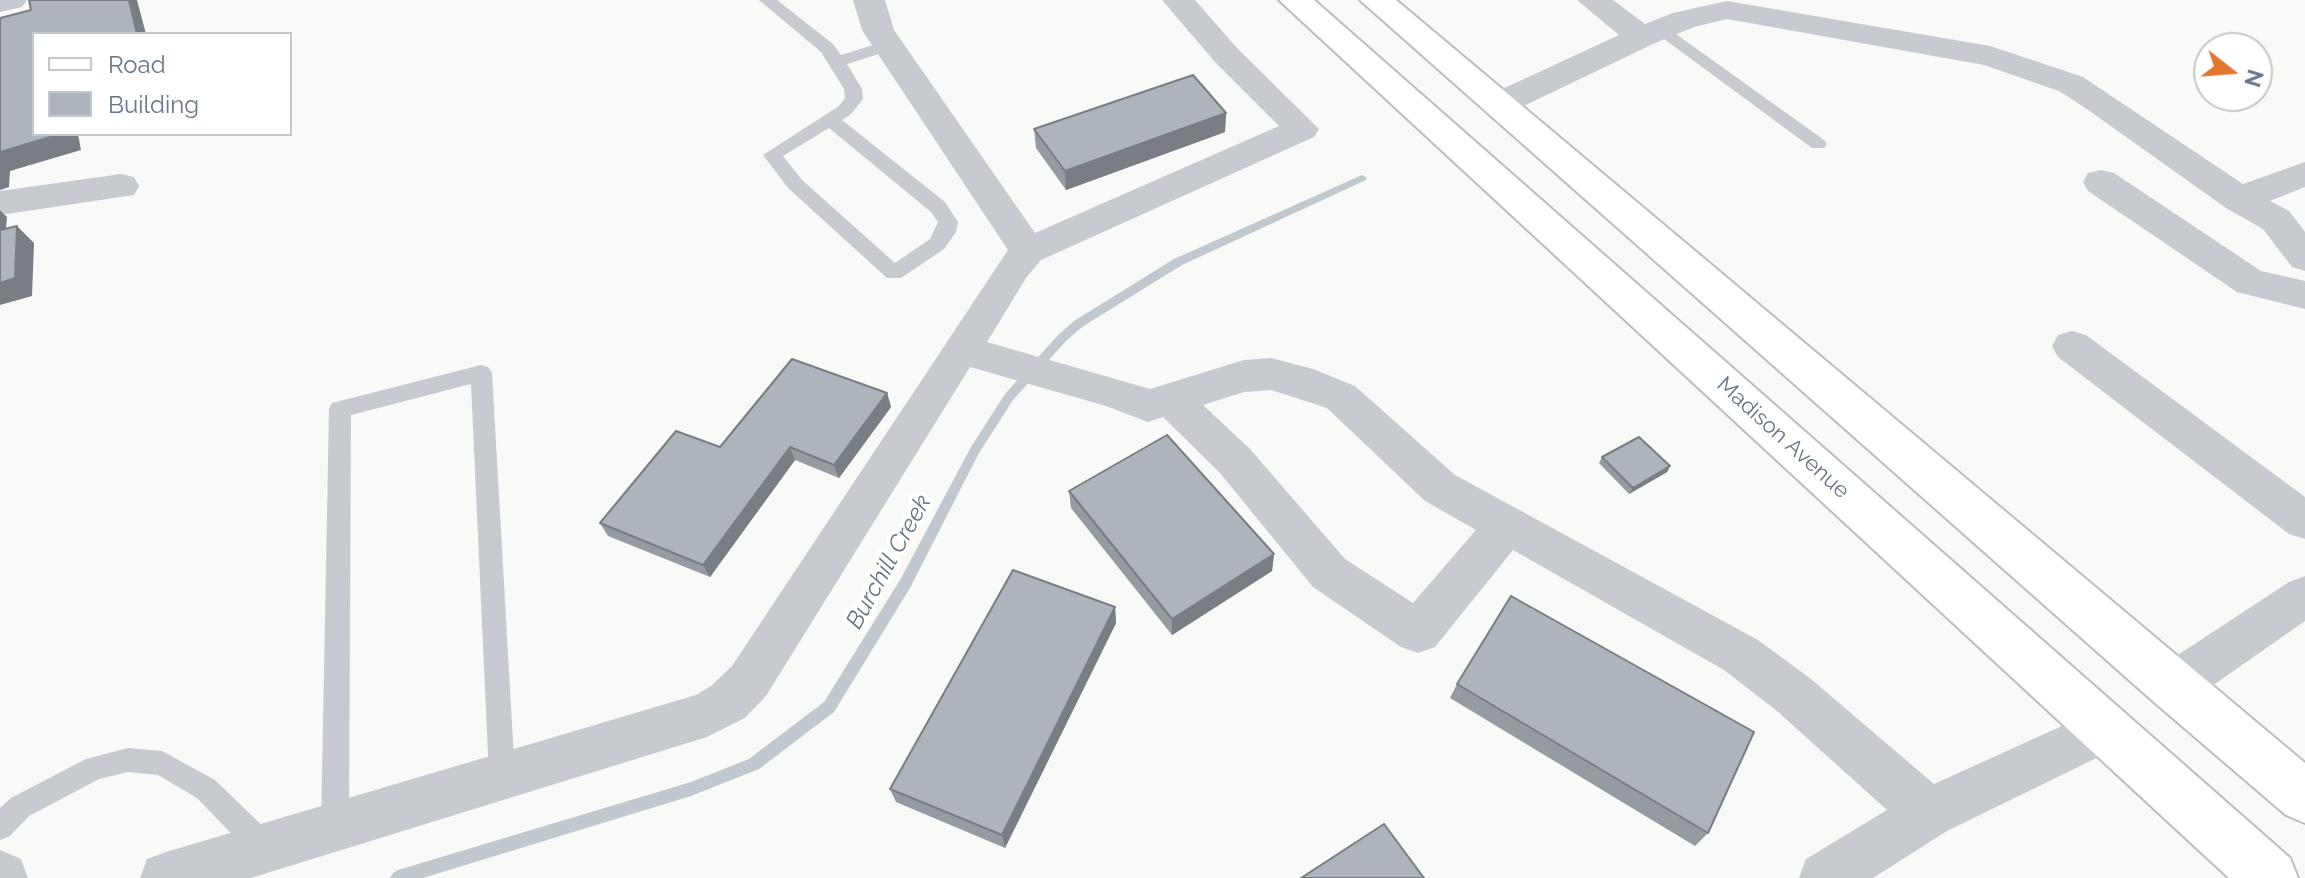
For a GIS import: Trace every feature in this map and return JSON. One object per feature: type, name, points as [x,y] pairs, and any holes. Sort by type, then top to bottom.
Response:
[{"type":"main road","name":"Madison Avenue","points":[[1295,0],[2270,878]]},
{"type":"main road","points":[[1376,0],[2305,797]]},
{"type":"street","points":[[0,3],[11,0]]},
{"type":"street","points":[[869,0],[878,30],[1028,251]]},
{"type":"street","points":[[166,878],[707,714],[728,702],[749,681],[982,355],[1028,251],[1302,129],[1226,55],[1178,0]]},
{"type":"street","points":[[1593,0],[1652,33]]},
{"type":"street","points":[[1497,105],[1684,20],[1727,10],[1831,14],[1990,56],[2071,84],[2239,199],[2276,220],[2305,258]]},
{"type":"street","points":[[2239,199],[2305,174]]},
{"type":"street","points":[[2101,182],[2250,282],[2305,295]]},
{"type":"street","points":[[0,203],[121,186]]},
{"type":"street","points":[[2072,346],[2305,521]]},
{"type":"street","points":[[982,355],[1116,393],[1148,406],[1173,401],[1244,376],[1271,374],[1299,380],[1341,397],[1440,488],[1741,655],[1794,695],[1929,813]]},
{"type":"street","points":[[1173,401],[1235,461],[1329,573],[1418,632],[1507,525]]},
{"type":"street","points":[[2172,686],[2305,596]]},
{"type":"street","points":[[1825,878],[1929,813],[2106,729]]},
{"type":"lane","points":[[767,0],[827,48],[853,89],[854,99],[845,110],[772,155],[795,184],[894,273],[937,244],[946,232],[948,222],[938,207],[830,120]]},
{"type":"lane","points":[[1652,33],[1818,144]]},
{"type":"lane","points":[[837,62],[889,45]]},
{"type":"lane","points":[[335,827],[340,409],[481,373],[502,776]]},
{"type":"lane","points":[[0,827],[20,807],[95,768],[128,760],[162,763],[206,789],[265,848]]},
{"type":"building","points":[[29,0],[129,0],[137,32],[32,32],[32,136],[53,136],[0,152],[0,18],[31,10]]},
{"type":"building","points":[[1193,75],[1226,113],[1065,171],[1034,129]]},
{"type":"building","points":[[17,226],[15,278],[0,283],[0,230]]},
{"type":"building","points":[[792,359],[887,393],[834,465],[790,447],[703,565],[600,523],[676,431],[720,447]]},
{"type":"building","points":[[1167,435],[1274,554],[1172,619],[1069,491]]},
{"type":"building","points":[[1639,437],[1670,466],[1633,488],[1602,457]]},
{"type":"building","points":[[1013,570],[1115,607],[1002,835],[890,789]]},
{"type":"building","points":[[1511,596],[1754,732],[1708,833],[1457,684]]},
{"type":"building","points":[[1384,824],[1424,878],[1301,878]]},
{"type":"waterway","name":"Burchill Creek","points":[[398,878],[691,789],[754,764],[829,707],[905,584],[975,450],[1009,397],[1062,338],[1078,324],[1178,262],[1362,178]]}]
